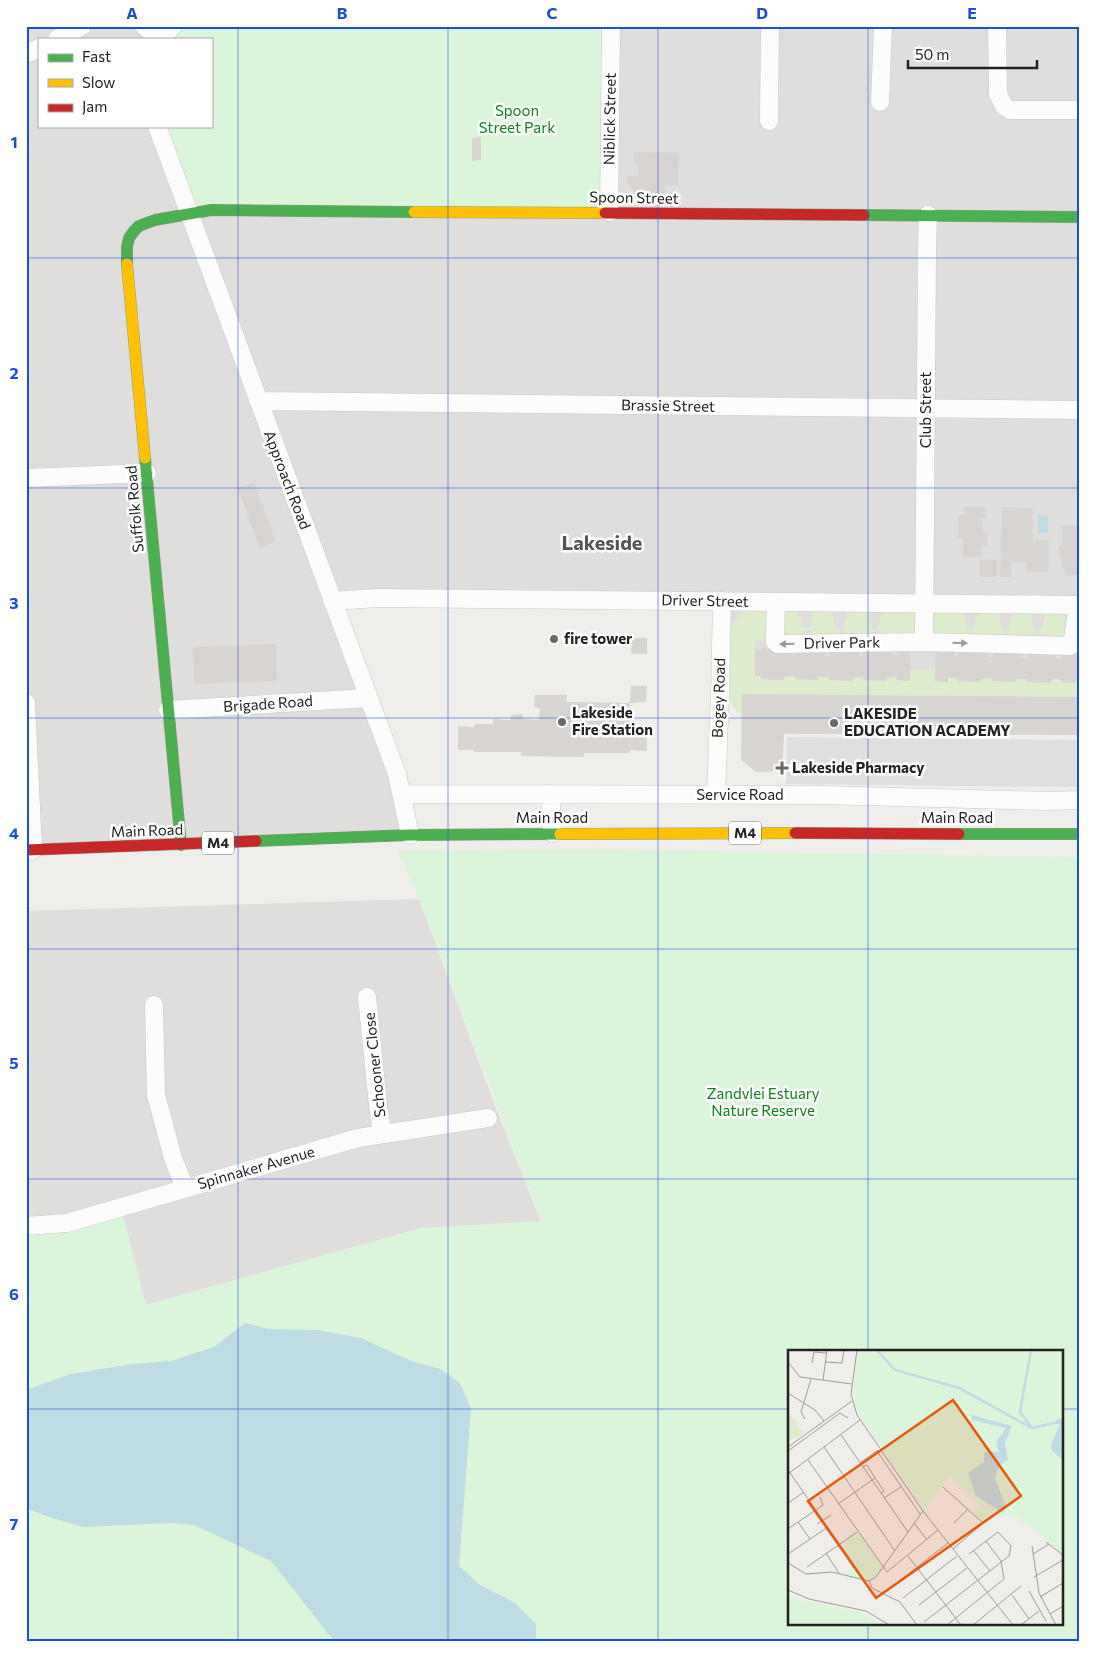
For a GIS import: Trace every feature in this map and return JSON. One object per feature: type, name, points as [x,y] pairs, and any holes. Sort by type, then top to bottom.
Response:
[{"type":"street","points":[[59,38],[82,26]]},
{"type":"street","points":[[144,26],[159,38]]},
{"type":"street","points":[[161,38],[174,26]]},
{"type":"street","name":"Niblick Street","points":[[609,212],[611,26]]},
{"type":"street","points":[[769,120],[770,26]]},
{"type":"street","points":[[880,102],[883,26]]},
{"type":"street","points":[[997,26],[998,94],[1004,106],[1010,110],[1074,110]]},
{"type":"street","points":[[26,54],[38,48]]},
{"type":"street","name":"Approach Road","points":[[158,128],[397,774],[410,835]]},
{"type":"street","name":"Spoon Street","points":[[189,216],[211,210],[1079,217]]},
{"type":"street","name":"Suffolk Road","points":[[181,845],[126,246],[129,236],[138,226],[148,222],[189,216]]},
{"type":"street","name":"Club Street","points":[[924,636],[928,216]]},
{"type":"street","name":"Brassie Street","points":[[258,401],[1079,410]]},
{"type":"street","points":[[26,478],[147,473]]},
{"type":"street","name":"Driver Street","points":[[332,601],[387,598],[1078,605]]},
{"type":"street","name":"Bogey Road","points":[[716,794],[722,602]]},
{"type":"street","name":"Driver Park","points":[[776,602],[774,642],[778,644],[924,636],[1069,646],[1072,645],[1078,605]]},
{"type":"street","name":"Brigade Road","points":[[168,710],[368,698]]},
{"type":"street","points":[[26,703],[30,850]]},
{"type":"street","name":"Service Road","points":[[402,794],[716,794],[1079,800]]},
{"type":"street","points":[[551,794],[552,833]]},
{"type":"street","name":"Main Road","points":[[30,850],[410,835],[552,833],[1079,834]]},
{"type":"street","name":"Schooner Close","points":[[367,997],[382,1134]]},
{"type":"street","points":[[154,1005],[156,1095],[172,1158],[184,1188]]},
{"type":"street","name":"Spinnaker Avenue","points":[[26,1226],[67,1223],[358,1138],[488,1118]]},
{"type":"shaded area","points":[[26,26],[173,26],[162,38],[38,38],[38,128],[158,128],[189,215],[611,26],[1079,26],[1079,697],[720,694],[722,602],[333,601],[410,835],[26,850]]},
{"type":"shaded area","points":[[787,737],[1079,740],[1079,787],[786,784]]},
{"type":"shaded area","points":[[419,899],[493,1100],[541,1222],[422,1228],[145,1305],[121,1207],[26,1226],[26,911]]},
{"type":"green space","name":"Spoon Street Park","points":[[173,26],[611,26],[609,212],[189,216],[158,128],[212,128],[212,38],[162,38]]},
{"type":"green space","points":[[745,611],[769,611],[767,637],[755,643],[755,676],[897,677],[909,681],[910,670],[935,670],[935,681],[948,678],[1079,680],[1079,697],[743,694],[742,714],[738,713],[729,702],[729,635],[734,621]]},
{"type":"green space","points":[[779,611],[798,611],[803,628],[810,628],[813,611],[832,612],[835,629],[842,629],[848,612],[869,612],[872,629],[878,629],[882,612],[914,613],[919,630],[915,635],[894,639],[881,631],[873,631],[871,636],[847,638],[845,630],[839,630],[836,639],[813,636],[811,630],[806,630],[803,634],[782,634]]},
{"type":"green space","points":[[936,612],[963,613],[968,630],[973,630],[978,613],[998,612],[1003,631],[1008,630],[1014,613],[1031,614],[1034,631],[1041,631],[1046,613],[1065,614],[1068,631],[1066,636],[1058,638],[1037,633],[1034,639],[1012,639],[1009,633],[1002,633],[1001,638],[976,636],[975,632],[968,633],[967,638],[935,638],[930,630]]},
{"type":"green space","name":"Zandvlei Estuary Nature Reserve","points":[[576,849],[1079,857],[1079,1641],[26,1641],[26,1226],[121,1207],[146,1305],[422,1228],[541,1221],[419,899],[398,851]]},
{"type":"water","points":[[1038,515],[1048,516],[1048,533],[1038,533]]},
{"type":"water","points":[[245,1323],[268,1329],[318,1330],[361,1338],[411,1361],[440,1369],[460,1383],[471,1409],[459,1566],[480,1585],[514,1602],[536,1624],[536,1641],[334,1641],[271,1561],[194,1525],[173,1523],[83,1527],[26,1508],[26,1390],[71,1374],[132,1364],[171,1361],[214,1347]]},
{"type":"building","points":[[481,137],[481,160],[472,161],[472,138]]},
{"type":"building","points":[[634,152],[679,153],[678,185],[664,185],[665,194],[638,195],[626,182],[627,176],[638,176],[638,165],[634,165]]},
{"type":"building","points":[[254,483],[276,541],[260,549],[238,488]]},
{"type":"building","points":[[964,507],[985,507],[986,518],[982,518],[982,533],[987,532],[987,545],[982,546],[982,557],[963,557],[963,539],[958,539],[958,515],[964,515]]},
{"type":"building","points":[[1002,507],[1033,508],[1033,540],[1049,540],[1048,572],[1026,572],[1027,562],[1011,562],[1011,577],[1000,577]]},
{"type":"building","points":[[1062,525],[1079,525],[1079,575],[1065,575],[1065,567],[1062,567],[1062,559],[1059,558],[1059,546],[1062,546]]},
{"type":"building","points":[[980,559],[997,560],[997,577],[979,577]]},
{"type":"building","name":"fire tower","points":[[549,634],[559,635],[558,643],[549,643]]},
{"type":"building","points":[[632,638],[647,638],[647,654],[631,654]]},
{"type":"building","points":[[276,644],[277,681],[194,684],[193,647]]},
{"type":"building","points":[[761,648],[791,650],[791,655],[795,655],[795,649],[825,651],[825,656],[830,656],[830,649],[859,651],[859,656],[863,656],[863,649],[893,651],[893,656],[897,656],[898,650],[910,650],[910,681],[897,680],[897,677],[886,678],[886,681],[863,680],[863,677],[853,678],[853,681],[829,680],[829,677],[818,677],[818,680],[795,679],[795,676],[784,677],[784,680],[760,679],[761,676],[755,676],[755,650],[761,650]]},
{"type":"building","points":[[936,650],[954,652],[954,657],[958,657],[959,650],[988,652],[988,657],[993,657],[993,651],[1022,653],[1022,658],[1028,658],[1028,651],[1056,653],[1056,658],[1062,658],[1062,652],[1079,652],[1079,683],[1061,682],[1061,679],[1051,679],[1051,683],[1027,682],[1027,679],[1016,679],[1016,682],[992,681],[992,678],[981,679],[981,682],[958,681],[958,678],[948,678],[948,682],[935,681]]},
{"type":"building","points":[[631,686],[647,686],[646,702],[630,703]]},
{"type":"building","points":[[742,694],[1079,697],[1079,735],[784,734],[782,771],[756,772],[741,760]]},
{"type":"building","name":"Lakeside Fire Station","points":[[535,695],[567,695],[566,702],[630,703],[631,735],[647,735],[647,751],[630,750],[630,753],[584,753],[584,757],[521,756],[521,752],[458,750],[458,726],[474,727],[475,724],[493,724],[493,719],[511,720],[511,715],[523,714],[523,719],[539,720],[540,709],[534,707]]},
{"type":"traffic: fast","points":[[127,264],[129,238],[139,226],[155,220],[211,210],[414,212]]},
{"type":"traffic: fast","points":[[864,215],[1079,217]]},
{"type":"traffic: fast","points":[[145,458],[181,845]]},
{"type":"traffic: fast","points":[[256,841],[410,835],[560,834]]},
{"type":"traffic: fast","points":[[959,834],[1079,834]]},
{"type":"traffic: slow","points":[[414,212],[605,213]]},
{"type":"traffic: slow","points":[[127,264],[145,458]]},
{"type":"traffic: slow","points":[[560,834],[795,833]]},
{"type":"traffic: jam","points":[[605,213],[864,215]]},
{"type":"traffic: jam","points":[[795,833],[959,834]]},
{"type":"traffic: jam","points":[[26,850],[256,841]]},
{"type":"place","name":"fire tower","points":[[554,639]]},
{"type":"place","name":"Lakeside Fire Station","points":[[562,722]]},
{"type":"place","name":"LAKESIDE EDUCATION ACADEMY","points":[[834,723]]},
{"type":"place","name":"Lakeside Pharmacy","points":[[782,768]]},
{"type":"district","name":"Lakeside","points":[[602,543]]}]
